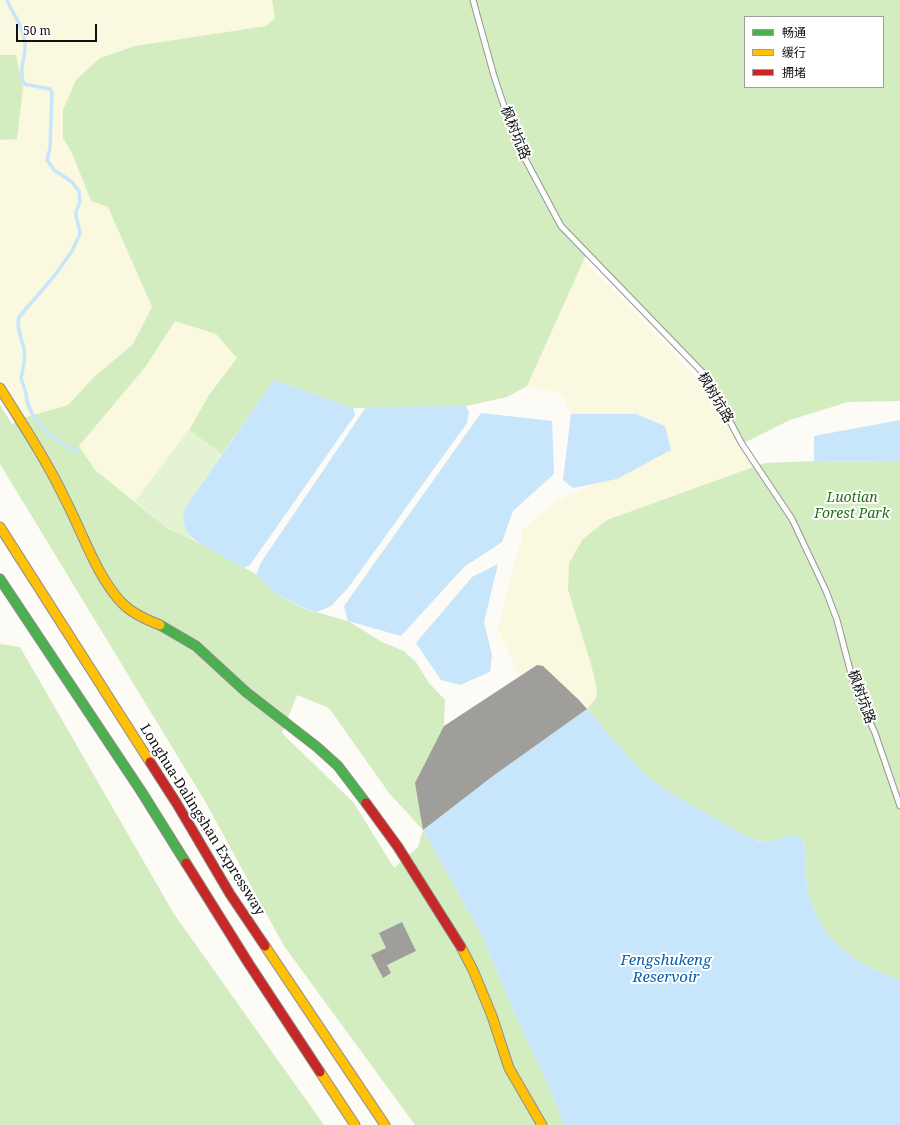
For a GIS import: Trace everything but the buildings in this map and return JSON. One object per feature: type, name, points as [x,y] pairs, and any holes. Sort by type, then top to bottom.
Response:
[{"type":"main road","points":[[0,388],[46,462],[66,500],[98,568],[116,597],[124,605],[141,617],[164,627],[196,646],[246,692],[317,747],[338,766],[356,789],[398,847],[460,945],[473,970],[492,1016],[509,1068],[542,1125]]},
{"type":"main road","name":"Longhua-Dalingshan Expressway","points":[[0,526],[177,804],[230,894],[385,1125]]},
{"type":"main road","points":[[0,579],[141,791],[244,957],[355,1125]]},
{"type":"lane","name":"枫树坑路","points":[[473,0],[494,76],[516,142],[561,226],[705,375],[742,444],[792,519],[820,576],[838,620],[856,689],[875,733],[900,806]]},
{"type":"green space","points":[[0,0],[272,0],[275,18],[266,26],[135,46],[63,138],[72,153],[91,201],[108,207],[152,307],[133,344],[94,377],[68,405],[23,418],[0,381],[0,140],[17,139],[16,55],[0,55]]},
{"type":"green space","points":[[272,0],[900,0],[900,401],[848,402],[790,420],[742,444],[705,375],[587,253],[527,386],[507,397],[466,406],[353,408],[274,380],[222,454],[189,430],[209,395],[237,358],[216,334],[175,321],[146,366],[79,446],[95,470],[170,530],[193,540],[256,574],[275,593],[305,609],[348,621],[382,642],[404,651],[416,662],[429,683],[445,700],[444,726],[423,830],[482,936],[513,1010],[552,1094],[564,1125],[415,1125],[284,946],[206,803],[0,464],[0,405],[12,424],[23,418],[68,405],[94,377],[133,344],[152,307],[108,207],[91,201],[72,153],[63,138],[63,110],[76,80],[100,58],[135,46],[266,26],[275,18]],"holes":[[[297,695],[329,708],[389,793],[423,830],[418,847],[394,868],[354,803],[282,733]]]},
{"type":"green space","points":[[0,55],[16,55],[23,88],[17,139],[0,140]]},
{"type":"green space","points":[[584,260],[699,380],[756,466],[607,520],[591,664],[597,690],[596,698],[587,709],[540,665],[537,665],[519,677],[498,628],[524,528],[555,502],[596,483],[617,479],[665,426],[571,414],[562,394],[527,386]]},
{"type":"green space","points":[[174,321],[216,334],[237,358],[209,395],[189,430],[135,501],[94,470],[79,446],[146,366]]},
{"type":"green space","points":[[189,430],[222,454],[184,509],[189,534],[193,540],[170,530],[135,501]]},
{"type":"green space","name":"Luotian Forest Park","points":[[814,461],[900,462],[900,980],[874,969],[851,956],[831,938],[823,927],[809,897],[804,842],[802,839],[765,842],[753,839],[666,790],[652,780],[631,760],[587,709],[596,698],[597,690],[591,664],[568,590],[569,563],[583,539],[607,520],[756,466],[765,463]]},
{"type":"green space","points":[[0,644],[20,647],[174,914],[324,1125],[0,1125]]},
{"type":"water","points":[[274,380],[353,408],[355,415],[250,565],[244,568],[200,544],[190,536],[184,525],[184,509]]},
{"type":"water","points":[[466,406],[469,412],[467,423],[348,588],[331,606],[317,612],[306,609],[275,593],[256,574],[262,561],[366,407]]},
{"type":"water","points":[[481,413],[552,421],[554,474],[513,511],[502,542],[464,567],[401,636],[348,621],[344,606]]},
{"type":"water","points":[[571,414],[636,414],[665,426],[671,450],[617,479],[573,488],[563,480]]},
{"type":"water","points":[[900,420],[900,462],[814,461],[814,436]]},
{"type":"water","points":[[498,564],[484,622],[492,655],[490,672],[460,685],[441,680],[416,643],[472,577]]},
{"type":"water","name":"Fengshukeng Reservoir","points":[[587,709],[631,760],[652,780],[666,790],[742,834],[757,840],[766,842],[786,836],[796,836],[804,842],[809,897],[823,927],[831,938],[851,956],[874,969],[900,980],[900,1125],[564,1125],[552,1094],[513,1010],[482,936],[423,830],[493,776]]},
{"type":"waterway","points":[[7,0],[23,32],[25,49],[22,79],[24,84],[50,89],[52,93],[50,148],[47,160],[54,170],[72,182],[79,191],[80,201],[76,212],[80,232],[72,251],[55,275],[19,317],[19,329],[25,357],[21,378],[26,392],[28,405],[42,427],[62,444],[78,451]]},
{"type":"traffic: fast","points":[[0,579],[141,791],[186,863]]},
{"type":"traffic: fast","points":[[160,625],[196,646],[246,692],[317,747],[338,766],[366,803]]},
{"type":"traffic: slow","points":[[0,388],[59,486],[98,569],[114,594],[131,611],[160,625]]},
{"type":"traffic: slow","points":[[0,527],[150,762]]},
{"type":"traffic: slow","points":[[265,946],[385,1125]]},
{"type":"traffic: slow","points":[[461,947],[473,970],[492,1016],[509,1068],[542,1125]]},
{"type":"traffic: slow","points":[[320,1072],[355,1125]]},
{"type":"traffic: jam","points":[[150,762],[177,804],[230,894],[265,946]]},
{"type":"traffic: jam","points":[[366,803],[398,847],[461,947]]},
{"type":"traffic: jam","points":[[186,863],[249,964],[320,1072]]}]
